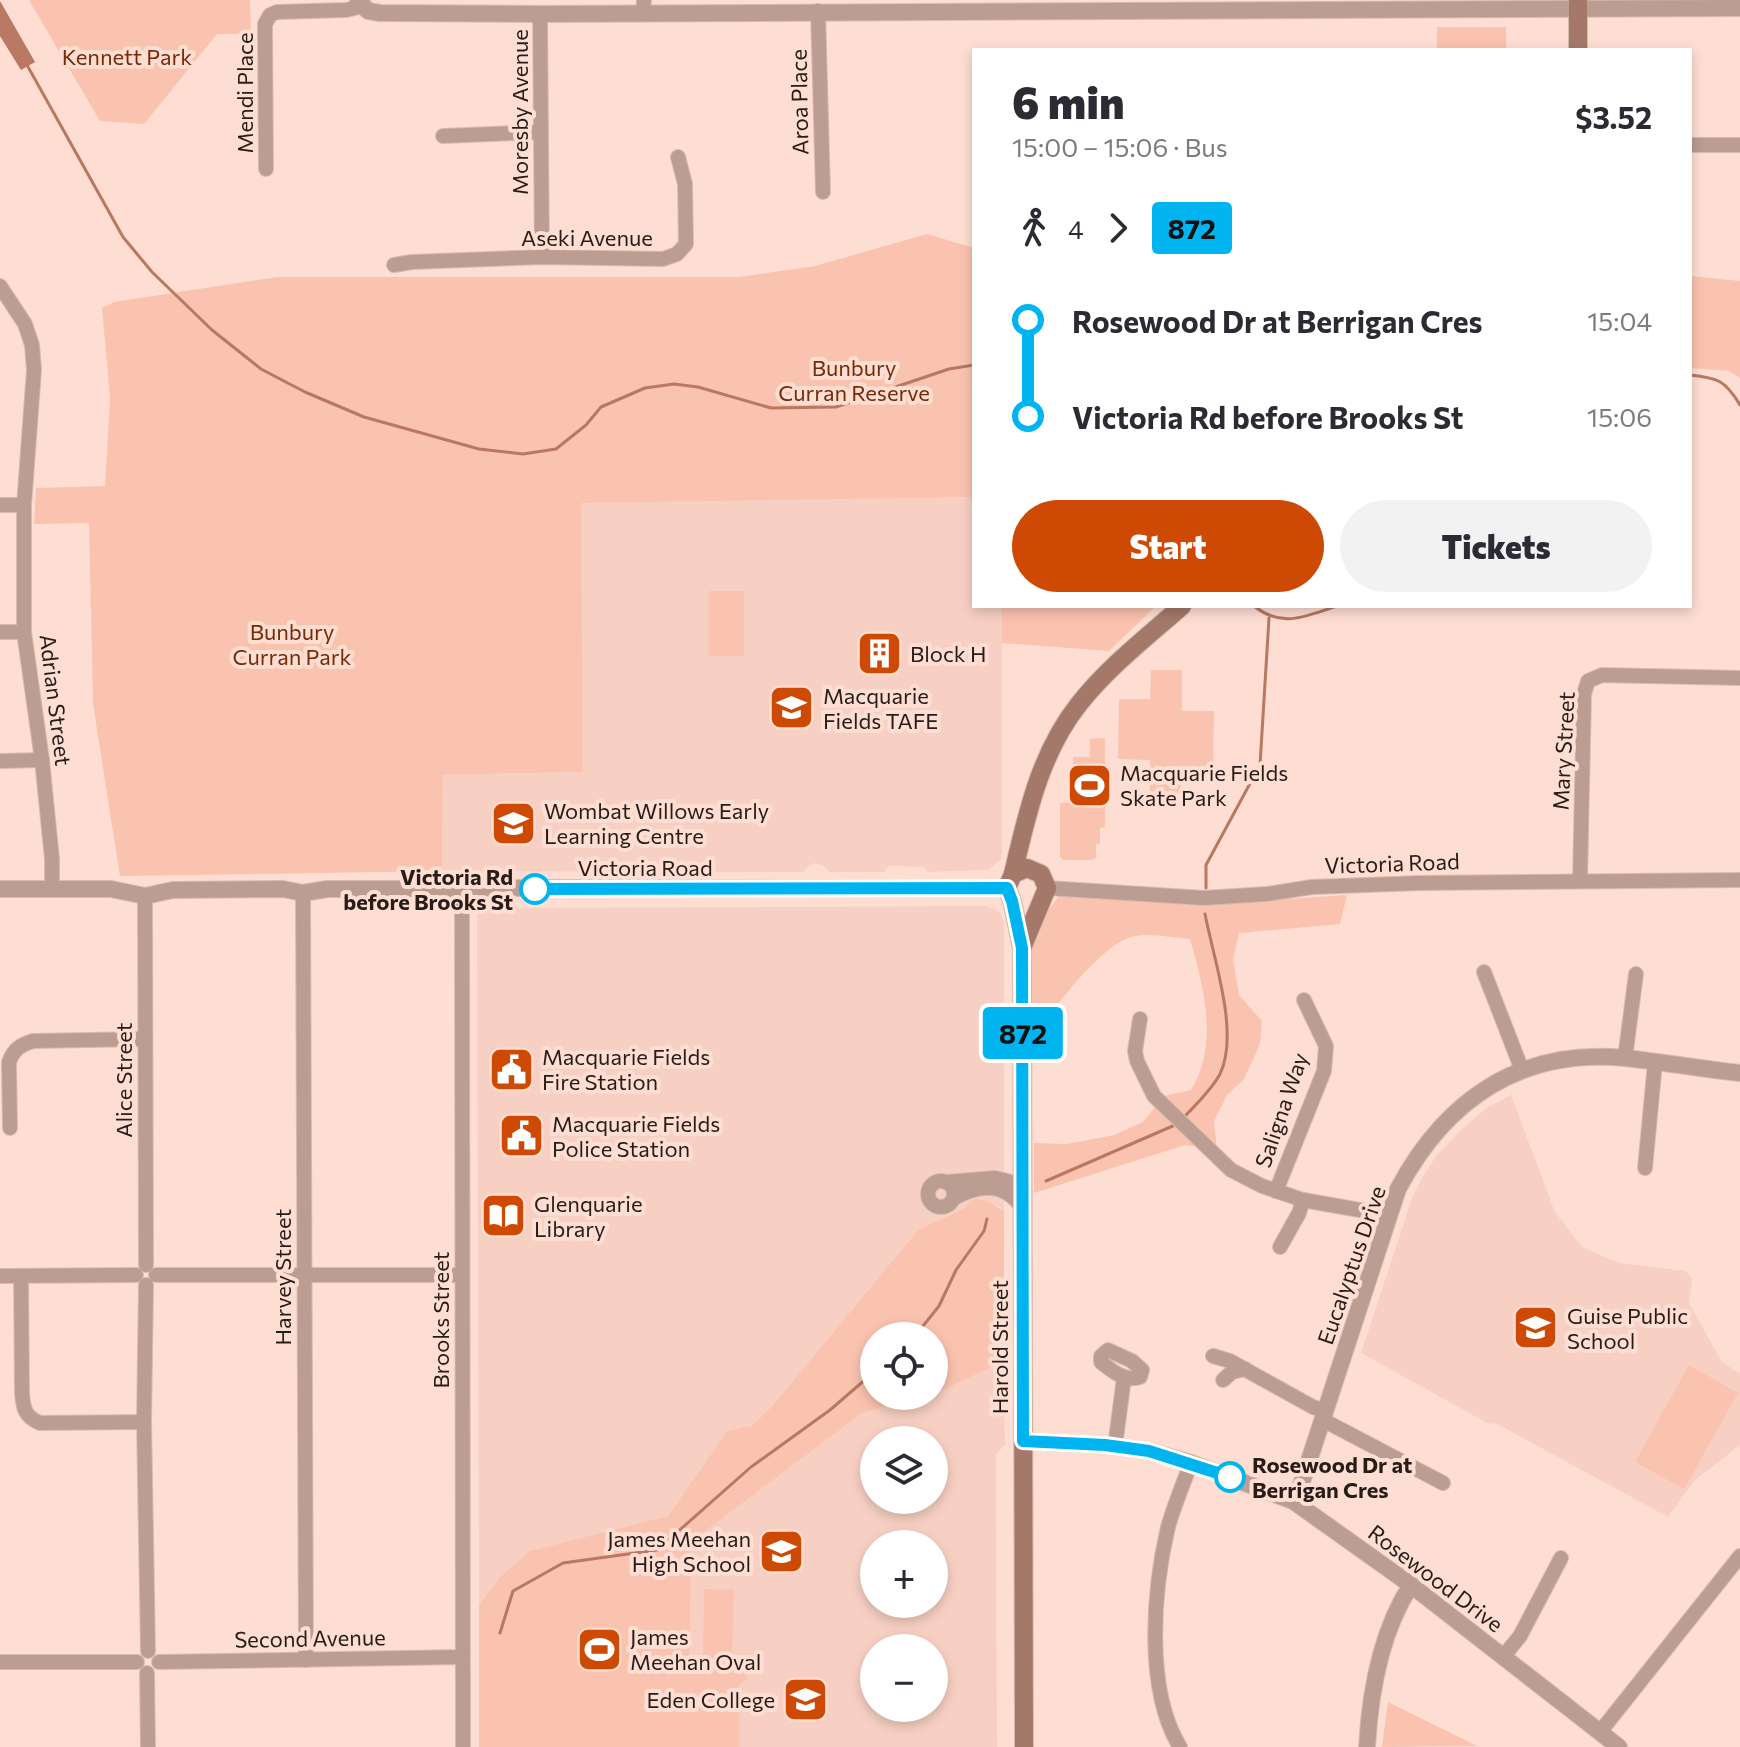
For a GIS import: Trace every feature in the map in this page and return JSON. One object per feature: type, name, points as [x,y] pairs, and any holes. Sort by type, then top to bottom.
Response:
[{"type":"main road","points":[[1578,4],[1578,48]]},
{"type":"main road","points":[[1043,888],[1025,908],[1011,888],[1030,799],[1043,766],[1079,704],[1110,671],[1180,608]]},
{"type":"main road","points":[[1026,823],[1043,888]]},
{"type":"main road","points":[[1011,888],[1027,868],[1043,888]]},
{"type":"main road","name":"Harold Street","points":[[1011,888],[1022,948],[1023,1155],[1014,1188],[1023,1209],[1024,1747]]},
{"type":"main road","name":"Harold Street","points":[[1022,948],[1036,918],[1043,888]]},
{"type":"street","points":[[360,3],[368,11],[380,13],[540,14],[644,7],[818,11],[1036,6],[1578,4],[1740,8]]},
{"type":"street","name":"Mendi Place","points":[[266,169],[265,24],[270,15],[277,12],[346,10],[360,3]]},
{"type":"street","name":"Aroa Place","points":[[818,11],[823,192]]},
{"type":"street","name":"Moresby Avenue","points":[[540,14],[542,257]]},
{"type":"street","points":[[443,136],[541,132]]},
{"type":"street","points":[[1692,145],[1740,145]]},
{"type":"street","name":"Aseki Avenue","points":[[394,265],[542,257],[663,259],[677,254],[686,244],[685,184],[678,157]]},
{"type":"street","name":"Adrian Street","points":[[0,286],[25,324],[32,345],[34,370],[24,505],[24,632],[42,760],[52,889]]},
{"type":"street","points":[[0,505],[24,505]]},
{"type":"street","points":[[0,632],[24,632]]},
{"type":"street","name":"Mary Street","points":[[1580,880],[1584,694],[1588,681],[1602,675],[1740,678]]},
{"type":"street","points":[[0,761],[42,760]]},
{"type":"street","name":"Victoria Road","points":[[1043,888],[1204,898],[1267,894],[1312,887],[1580,880],[1740,880]]},
{"type":"street","name":"Victoria Road","points":[[0,889],[111,889],[145,896],[173,890],[283,889],[303,893],[327,889],[437,889],[462,894],[491,888],[1011,888]]},
{"type":"street","name":"Harvey Street","points":[[303,893],[306,1660]]},
{"type":"street","name":"Brooks Street","points":[[462,894],[463,1747]]},
{"type":"street","name":"Alice Street","points":[[145,896],[144,1422],[153,1656]]},
{"type":"street","points":[[1484,972],[1522,1070]]},
{"type":"street","points":[[1625,1058],[1636,974]]},
{"type":"street","name":"Saligna Way","points":[[1276,1191],[1324,1071],[1326,1046],[1304,1000]]},
{"type":"street","points":[[1140,1019],[1135,1051],[1154,1096],[1231,1170],[1303,1200],[1388,1215]]},
{"type":"street","points":[[10,1128],[9,1062],[21,1044],[33,1041],[144,1039]]},
{"type":"street","name":"Eucalyptus Drive","points":[[1293,1501],[1302,1482],[1388,1215],[1408,1169],[1441,1124],[1483,1090],[1522,1070],[1591,1057],[1625,1058],[1740,1073]]},
{"type":"street","points":[[1645,1168],[1655,1063]]},
{"type":"street","points":[[1014,1188],[972,1189],[954,1198],[949,1205],[940,1207],[930,1201],[928,1192],[933,1184],[995,1178],[1016,1167],[1023,1155]]},
{"type":"street","points":[[995,1178],[1014,1188]]},
{"type":"street","points":[[946,1182],[953,1188],[954,1198]]},
{"type":"street","points":[[1280,1247],[1303,1200]]},
{"type":"street","points":[[0,1276],[462,1275]]},
{"type":"street","points":[[21,1276],[22,1393],[23,1407],[30,1419],[40,1423],[144,1422]]},
{"type":"street","points":[[1213,1356],[1245,1369],[1443,1483]]},
{"type":"street","points":[[1223,1380],[1232,1372],[1245,1369]]},
{"type":"street","points":[[1115,1446],[1124,1378]]},
{"type":"street","name":"Rosewood Drive","points":[[1023,1441],[1149,1451],[1191,1463],[1293,1501],[1411,1585],[1619,1747]]},
{"type":"street","points":[[1180,1747],[1170,1729],[1160,1682],[1155,1621],[1169,1526],[1191,1463]]},
{"type":"street","points":[[1600,1732],[1740,1556]]},
{"type":"street","points":[[1503,1657],[1520,1636],[1561,1558]]},
{"type":"street","points":[[1367,1747],[1381,1658],[1391,1621],[1411,1585]]},
{"type":"street","points":[[0,1662],[155,1670],[153,1656]]},
{"type":"street","name":"Second Avenue","points":[[153,1656],[306,1660],[462,1657]]},
{"type":"street","points":[[142,1668],[148,1747]]},
{"type":"shaded area","points":[[0,1],[35,62],[21,70],[0,36]]},
{"type":"shaded area","name":"Macquarie Fields TAFE","points":[[972,497],[972,608],[1002,608],[1002,858],[989,870],[927,872],[924,867],[889,866],[884,872],[830,872],[815,863],[804,872],[442,871],[443,775],[583,772],[580,502]]},
{"type":"shaded area","points":[[988,906],[1000,912],[1004,923],[1004,1211],[999,1206],[974,1199],[963,1209],[918,1230],[773,1405],[753,1425],[727,1431],[668,1516],[531,1551],[501,1576],[479,1605],[477,912],[481,908]]},
{"type":"shaded area","name":"Guise Public School","points":[[1511,1095],[1555,1212],[1582,1247],[1619,1263],[1686,1271],[1692,1279],[1689,1303],[1722,1362],[1740,1374],[1740,1445],[1694,1481],[1668,1517],[1361,1353],[1412,1198],[1423,1177],[1436,1156],[1465,1126],[1488,1107]]},
{"type":"shaded area","name":"James Meehan High School","points":[[1004,1365],[1005,1445],[996,1454],[997,1747],[739,1747],[739,1686],[747,1678],[690,1662],[691,1542],[861,1414],[873,1410],[948,1410],[948,1387],[992,1367]]},
{"type":"green space","name":"Kennett Park","points":[[29,0],[250,0],[251,34],[217,34],[144,124],[100,121]]},
{"type":"green space","points":[[1437,27],[1506,27],[1506,48],[1437,48]]},
{"type":"green space","points":[[927,234],[972,247],[972,497],[581,503],[583,772],[443,775],[442,871],[120,876],[93,704],[89,523],[34,524],[36,488],[105,486],[110,398],[102,308],[114,302],[277,277],[739,277],[815,266]]},
{"type":"green space","points":[[1692,276],[1740,281],[1740,378],[1729,371],[1692,368]]},
{"type":"green space","points":[[709,591],[744,591],[744,656],[709,656]]},
{"type":"green space","points":[[1002,608],[1154,608],[1109,651],[1002,643]]},
{"type":"green space","points":[[1151,670],[1182,670],[1182,711],[1214,711],[1213,773],[1181,772],[1181,793],[1150,792],[1150,760],[1118,759],[1119,699],[1150,699]]},
{"type":"green space","name":"Macquarie Fields Skate Park","points":[[1105,738],[1105,827],[1100,828],[1096,858],[1063,860],[1060,857],[1060,803],[1073,802],[1073,757],[1090,757],[1090,739]]},
{"type":"green space","points":[[1060,895],[1192,905],[1347,895],[1340,924],[1239,933],[1233,959],[1239,995],[1262,1021],[1260,1044],[1244,1079],[1227,1095],[1214,1121],[1217,1149],[1185,1145],[1034,1193],[1034,1143],[1067,1144],[1114,1135],[1143,1122],[1164,1096],[1191,1090],[1200,1072],[1207,1035],[1204,996],[1190,939],[1141,935],[1122,941],[1092,964],[1031,1040],[1028,935]]},
{"type":"green space","points":[[974,1199],[988,1201],[1004,1211],[1004,1365],[992,1367],[948,1387],[948,1322],[860,1322],[860,1410],[873,1410],[861,1414],[691,1542],[690,1662],[738,1668],[748,1678],[739,1686],[739,1747],[479,1747],[479,1605],[501,1576],[530,1551],[668,1516],[727,1431],[753,1425],[773,1405],[918,1230],[963,1209]]},
{"type":"green space","points":[[1689,1365],[1738,1393],[1684,1489],[1635,1462]]},
{"type":"green space","points":[[704,1589],[734,1590],[732,1661],[703,1660]]},
{"type":"green space","points":[[1388,1702],[1477,1746],[1382,1747]]},
{"type":"waterway","points":[[27,65],[123,237],[152,272],[212,330],[261,369],[364,417],[479,449],[523,454],[556,449],[586,425],[601,407],[645,388],[674,384],[698,387],[771,408],[836,407],[949,369],[972,365]]},
{"type":"waterway","points":[[1692,375],[1720,382],[1740,405]]},
{"type":"waterway","points":[[1257,608],[1285,619],[1330,608]]},
{"type":"waterway","points":[[1206,888],[1206,865],[1260,765],[1269,618]]},
{"type":"waterway","points":[[1184,1117],[1217,1080],[1225,1057],[1227,1038],[1223,995],[1205,914]]},
{"type":"waterway","points":[[1046,1181],[1175,1125]]},
{"type":"waterway","points":[[926,1322],[939,1306],[956,1270],[984,1231],[987,1219]]},
{"type":"waterway","points":[[500,1633],[513,1591],[563,1563],[657,1550],[751,1467],[830,1410],[860,1384]]},
{"type":"bus line","name":"872","points":[[535,889],[1007,888],[1022,948],[1023,1441],[1105,1445],[1149,1451],[1230,1477]]},
{"type":"place","name":"Block H","points":[[879,653]]},
{"type":"place","name":"Macquarie Fields TAFE","points":[[792,708]]},
{"type":"place","name":"Macquarie Fields Skate Park","points":[[1089,785]]},
{"type":"place","name":"Wombat Willows Early Learning Centre","points":[[513,823]]},
{"type":"place","name":"Victoria Rd before Brooks St","points":[[535,889]]},
{"type":"place","name":"Macquarie Fields Fire Station","points":[[511,1069]]},
{"type":"place","name":"Macquarie Fields Police Station","points":[[521,1136]]},
{"type":"place","name":"Glenquarie Library","points":[[503,1216]]},
{"type":"place","name":"Guise Public School","points":[[1536,1328]]},
{"type":"place","name":"Rosewood Dr at Berrigan Cres","points":[[1230,1477]]},
{"type":"place","name":"James Meehan High School","points":[[782,1551]]},
{"type":"place","name":"James Meehan Oval","points":[[599,1649]]},
{"type":"place","name":"Eden College","points":[[806,1699]]},
{"type":"park label","name":"Bunbury Curran Reserve","points":[[854,380]]},
{"type":"park label","name":"Bunbury Curran Park","points":[[292,644]]}]
